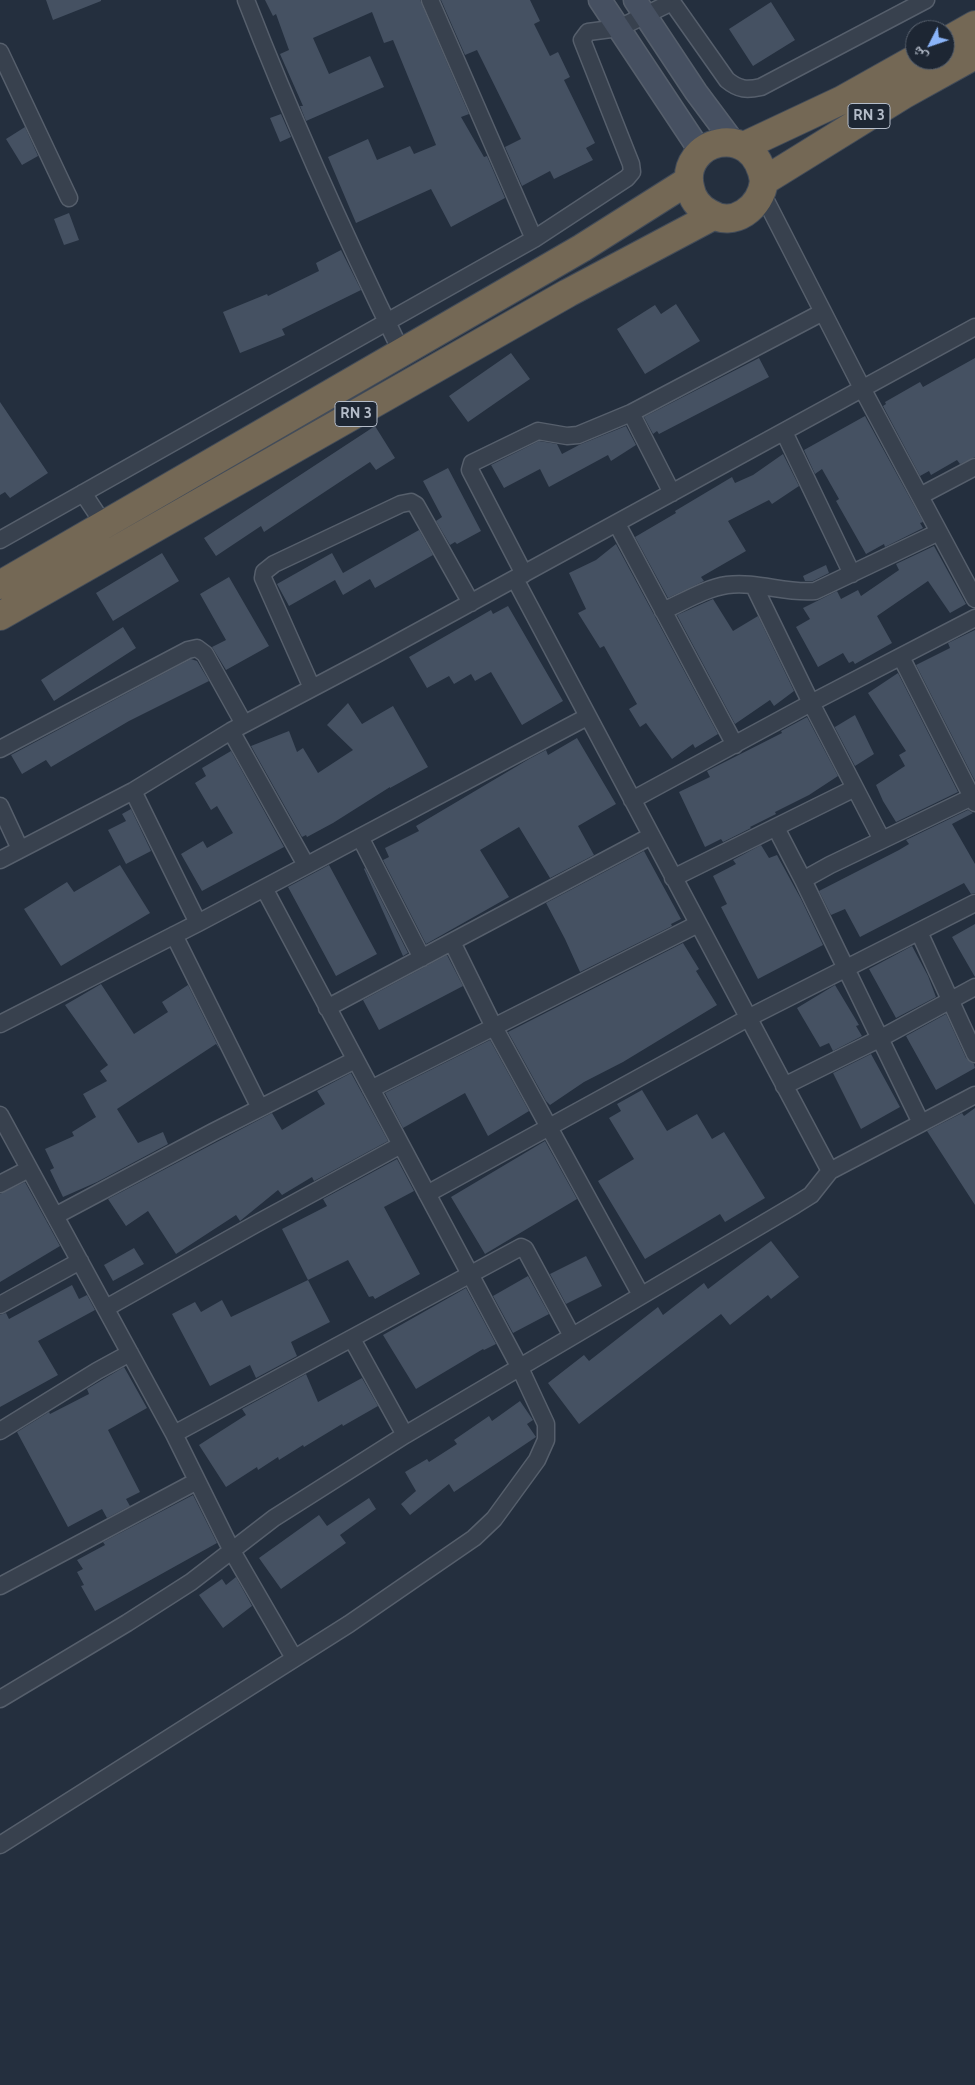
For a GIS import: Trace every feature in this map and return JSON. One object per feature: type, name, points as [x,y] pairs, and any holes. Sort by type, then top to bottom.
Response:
[{"type":"highway","points":[[955,36],[975,25]]},
{"type":"highway","name":"RN 3","points":[[763,187],[903,95],[975,55]]},
{"type":"highway","name":"RN 3","points":[[739,145],[842,100],[905,65]]},
{"type":"highway","points":[[717,144],[739,145],[755,155],[762,167],[763,187],[756,204],[748,212],[737,217],[713,216],[700,208],[692,196],[688,181],[692,164],[701,152],[717,144]]},
{"type":"highway","name":"RN 3","points":[[0,584],[104,526],[401,351],[582,248],[688,181]]},
{"type":"highway","name":"RN 3","points":[[0,616],[568,292],[713,216]]},
{"type":"main road","points":[[600,0],[701,152]]},
{"type":"main road","points":[[640,7],[696,92],[739,145]]},
{"type":"street","points":[[246,0],[263,44],[354,254],[401,351]]},
{"type":"street","points":[[430,0],[534,239]]},
{"type":"street","points":[[0,540],[534,239],[627,178],[632,172],[631,164],[582,40],[588,32],[619,28],[640,7],[671,1],[727,80],[736,87],[748,90],[761,87],[926,0]]},
{"type":"street","points":[[0,52],[70,198]]},
{"type":"street","points":[[763,187],[863,390],[975,598]]},
{"type":"street","points":[[823,312],[631,413],[578,435],[567,436],[538,430],[472,463],[470,470],[587,717],[830,1171]]},
{"type":"street","points":[[0,860],[132,792],[237,727],[471,603],[975,328]]},
{"type":"street","points":[[631,413],[672,493]]},
{"type":"street","points":[[784,432],[852,574]]},
{"type":"street","points":[[920,496],[975,467]]},
{"type":"street","points":[[83,493],[104,526]]},
{"type":"street","points":[[312,688],[262,578],[264,572],[274,564],[401,504],[411,502],[416,505],[471,603]]},
{"type":"street","points":[[617,524],[735,745]]},
{"type":"street","points":[[663,611],[714,588],[737,584],[801,592],[816,591],[940,532]]},
{"type":"street","points":[[754,586],[811,703],[882,840]]},
{"type":"street","points":[[632,800],[811,703],[975,618]]},
{"type":"street","points":[[0,749],[188,650],[197,648],[205,654],[237,727],[306,865]]},
{"type":"street","points":[[803,880],[882,840],[974,800],[901,657]]},
{"type":"street","points":[[0,1024],[198,923],[587,717]]},
{"type":"street","points":[[673,878],[855,788]]},
{"type":"street","points":[[132,792],[198,923]]},
{"type":"street","points":[[0,806],[20,849]]},
{"type":"street","points":[[776,828],[847,968],[921,1123]]},
{"type":"street","points":[[328,1008],[651,836]]},
{"type":"street","points":[[360,837],[422,958]]},
{"type":"street","points":[[0,1845],[349,1624],[467,1543],[494,1519],[537,1460],[546,1440],[546,1424],[520,1366],[264,888]]},
{"type":"street","points":[[427,1194],[748,1018],[975,903]]},
{"type":"street","points":[[371,1089],[698,924]]},
{"type":"street","points":[[919,932],[975,1054]]},
{"type":"street","points":[[174,935],[260,1108]]},
{"type":"street","points":[[452,942],[494,1027],[641,1295]]},
{"type":"street","points":[[784,1086],[881,1038],[975,987]]},
{"type":"street","points":[[55,1216],[260,1108],[356,1060]]},
{"type":"street","points":[[0,1699],[127,1623],[191,1582],[274,1518],[405,1435],[811,1195],[830,1171],[975,1095]]},
{"type":"street","points":[[0,1115],[174,1434],[232,1551],[294,1658]]},
{"type":"street","points":[[106,1308],[401,1145]]},
{"type":"street","points":[[0,1184],[29,1169]]},
{"type":"street","points":[[174,1434],[470,1273],[523,1247],[572,1336]]},
{"type":"street","points":[[0,1305],[80,1261]]},
{"type":"street","points":[[352,1338],[405,1435]]},
{"type":"street","points":[[0,1431],[97,1371],[130,1353]]},
{"type":"street","points":[[0,1586],[197,1481]]},
{"type":"building","points":[[46,0],[101,0],[101,1],[53,20]]},
{"type":"building","points":[[265,0],[420,0],[469,114],[461,117],[484,157],[487,156],[505,198],[451,227],[431,189],[356,223],[328,157],[368,139],[377,160],[410,146],[414,154],[436,145],[393,40],[384,43],[372,12],[313,38],[329,74],[370,56],[384,87],[306,121],[300,106],[303,106],[280,54],[289,50],[276,14],[273,16]]},
{"type":"building","points":[[441,0],[530,0],[540,21],[534,24],[550,56],[558,52],[570,77],[564,80],[595,143],[586,148],[593,160],[554,179],[550,171],[522,186],[505,147],[521,139],[477,50],[465,55]]},
{"type":"building","points":[[771,2],[795,40],[753,66],[729,29]]},
{"type":"building","points":[[281,114],[291,137],[280,142],[270,118]]},
{"type":"building","points":[[25,127],[38,156],[22,165],[6,139]]},
{"type":"building","points":[[69,213],[79,240],[64,245],[54,219]]},
{"type":"building","points":[[341,250],[361,290],[282,329],[285,335],[240,353],[223,312],[267,294],[268,296],[319,271],[316,263]]},
{"type":"building","points":[[676,304],[700,341],[645,374],[617,329],[655,305],[661,314]]},
{"type":"building","points":[[511,353],[530,379],[468,422],[449,396]]},
{"type":"building","points":[[759,358],[769,377],[659,434],[657,431],[653,434],[644,417]]},
{"type":"building","points":[[975,358],[975,457],[960,464],[957,460],[931,475],[929,471],[920,476],[883,406],[886,404],[885,402],[920,382],[923,387]]},
{"type":"building","points":[[0,402],[48,473],[10,498],[5,492],[0,495]]},
{"type":"building","points":[[865,416],[923,522],[920,523],[923,528],[885,547],[884,544],[866,554],[836,501],[839,499],[822,469],[815,474],[804,450]]},
{"type":"building","points":[[375,426],[395,458],[376,470],[370,462],[264,532],[261,526],[216,556],[204,538]]},
{"type":"building","points":[[626,426],[636,445],[611,461],[608,455],[549,487],[540,469],[504,488],[491,465],[539,441],[557,444],[562,454]]},
{"type":"building","points":[[783,454],[799,486],[772,504],[769,500],[728,521],[746,551],[701,577],[704,581],[668,598],[635,537],[732,477],[735,483],[753,475]]},
{"type":"building","points":[[448,468],[481,531],[457,544],[455,542],[450,545],[436,521],[442,517],[423,481]]},
{"type":"building","points":[[419,530],[433,555],[375,588],[370,579],[343,595],[335,580],[289,606],[277,584],[332,553],[343,573]]},
{"type":"building","points":[[616,544],[718,734],[695,748],[693,744],[672,759],[646,723],[640,727],[629,709],[637,704],[604,646],[600,648],[578,613],[586,609],[569,573],[596,560]]},
{"type":"building","points":[[934,546],[966,604],[950,613],[928,581],[877,616],[892,643],[855,664],[853,661],[849,663],[843,653],[818,667],[796,627],[810,619],[803,608],[837,591],[841,599],[858,590],[861,596],[899,570],[896,564]]},
{"type":"building","points":[[162,553],[179,581],[113,621],[96,593]]},
{"type":"building","points":[[826,565],[829,573],[813,581],[805,581],[803,576]]},
{"type":"building","points":[[229,577],[269,646],[226,670],[212,647],[226,640],[200,594]]},
{"type":"building","points":[[713,599],[733,631],[758,616],[794,691],[774,706],[770,700],[735,724],[677,615]]},
{"type":"building","points":[[508,606],[563,701],[522,725],[491,672],[475,681],[471,674],[454,684],[449,676],[427,688],[409,657],[491,610],[493,614]]},
{"type":"building","points":[[123,627],[136,648],[54,701],[41,680]]},
{"type":"building","points":[[975,630],[975,781],[916,665],[950,648],[948,643]]},
{"type":"building","points":[[191,659],[197,661],[209,681],[129,721],[51,767],[46,760],[22,774],[11,755]]},
{"type":"building","points":[[898,673],[958,792],[896,822],[876,785],[905,766],[899,755],[906,751],[868,693]]},
{"type":"building","points":[[348,703],[362,724],[393,706],[428,767],[390,787],[333,823],[307,837],[306,835],[302,837],[251,746],[289,731],[297,752],[303,748],[318,773],[353,750],[327,725]]},
{"type":"building","points":[[855,715],[874,754],[855,766],[834,726]]},
{"type":"building","points":[[807,717],[838,776],[751,828],[723,842],[721,839],[705,847],[679,792],[710,777],[707,771],[782,733],[781,731]]},
{"type":"building","points":[[577,738],[616,804],[578,826],[594,855],[550,878],[519,827],[480,850],[509,897],[426,944],[383,860],[389,857],[385,848],[419,831],[416,826],[529,759],[546,750],[548,755]]},
{"type":"building","points":[[231,751],[284,847],[202,891],[181,854],[203,841],[207,848],[233,833],[217,806],[211,810],[195,783],[206,776],[202,768]]},
{"type":"building","points":[[131,809],[151,851],[126,864],[108,830],[126,821],[122,814]]},
{"type":"building","points":[[968,810],[973,813],[952,824],[975,864],[975,893],[971,894],[964,883],[860,937],[845,909],[831,915],[819,891],[899,850],[909,844],[906,840]]},
{"type":"building","points":[[761,845],[769,858],[777,855],[823,945],[758,979],[721,907],[727,904],[713,876],[736,864],[733,860]]},
{"type":"building","points":[[644,851],[681,919],[671,924],[672,926],[580,972],[546,903]]},
{"type":"building","points":[[120,865],[150,913],[61,966],[24,909],[67,882],[74,892]]},
{"type":"building","points":[[329,865],[377,954],[336,976],[288,887]]},
{"type":"building","points":[[364,869],[408,953],[403,956]]},
{"type":"building","points":[[975,924],[975,977],[952,937]]},
{"type":"building","points":[[683,943],[699,969],[696,971],[717,1005],[623,1062],[584,1082],[550,1105],[508,1032]]},
{"type":"building","points":[[912,946],[928,976],[936,997],[896,1018],[869,969]]},
{"type":"building","points":[[447,955],[463,986],[379,1030],[363,1000]]},
{"type":"building","points":[[101,984],[134,1034],[168,1012],[162,1002],[188,985],[220,1050],[216,1044],[117,1109],[138,1143],[163,1132],[168,1144],[97,1182],[63,1197],[50,1170],[54,1168],[45,1149],[74,1136],[72,1132],[96,1117],[83,1094],[107,1081],[100,1071],[108,1065],[65,1005]]},
{"type":"building","points":[[835,985],[859,1025],[856,1026],[862,1036],[833,1051],[829,1043],[820,1047],[797,1008]]},
{"type":"building","points":[[946,1014],[966,1058],[974,1064],[975,1068],[936,1090],[906,1036]]},
{"type":"building","points":[[490,1040],[529,1111],[488,1136],[465,1093],[403,1128],[385,1093]]},
{"type":"building","points":[[871,1054],[900,1107],[861,1129],[833,1073]]},
{"type":"building","points":[[351,1073],[388,1141],[314,1181],[312,1177],[282,1195],[278,1190],[240,1221],[236,1215],[176,1254],[148,1211],[126,1226],[108,1199],[272,1113],[282,1130],[325,1104],[317,1091]]},
{"type":"building","points":[[642,1090],[667,1131],[697,1114],[712,1139],[724,1132],[765,1198],[725,1222],[720,1214],[645,1259],[598,1181],[634,1159],[609,1118],[621,1111],[617,1104]]},
{"type":"building","points":[[975,1108],[975,1205],[927,1131],[962,1113],[964,1116]]},
{"type":"building","points":[[545,1141],[577,1199],[485,1254],[451,1197]]},
{"type":"building","points":[[397,1159],[414,1191],[384,1207],[420,1274],[375,1299],[373,1296],[369,1297],[348,1260],[308,1280],[282,1229],[327,1206],[323,1199]]},
{"type":"building","points":[[25,1182],[60,1246],[0,1282],[0,1194]]},
{"type":"building","points":[[771,1241],[799,1277],[771,1299],[768,1295],[730,1325],[721,1314],[579,1424],[548,1383],[584,1355],[589,1361],[658,1307],[663,1315],[704,1283],[708,1289]]},
{"type":"building","points":[[134,1248],[144,1264],[113,1281],[104,1265]]},
{"type":"building","points":[[586,1256],[602,1286],[566,1304],[550,1274]]},
{"type":"building","points":[[528,1276],[549,1314],[513,1333],[493,1296]]},
{"type":"building","points":[[308,1280],[330,1322],[291,1342],[297,1356],[256,1378],[250,1365],[210,1386],[172,1314],[195,1302],[201,1312],[222,1300],[231,1317]]},
{"type":"building","points":[[72,1285],[79,1299],[87,1295],[95,1310],[38,1341],[58,1375],[0,1407],[0,1315],[6,1313],[9,1319]]},
{"type":"building","points":[[466,1288],[496,1344],[483,1349],[416,1389],[383,1335]]},
{"type":"building","points":[[124,1367],[147,1408],[108,1430],[140,1492],[126,1499],[130,1506],[107,1518],[102,1509],[68,1527],[17,1432],[49,1412],[50,1414],[89,1394],[87,1389]]},
{"type":"building","points":[[306,1374],[318,1402],[362,1378],[378,1406],[343,1426],[342,1424],[304,1447],[303,1445],[279,1460],[278,1457],[258,1470],[257,1467],[226,1487],[199,1445],[246,1415],[242,1409]]},
{"type":"building","points":[[520,1401],[533,1420],[527,1424],[536,1437],[454,1492],[449,1484],[410,1515],[401,1504],[416,1491],[405,1472],[427,1459],[429,1462],[457,1444],[454,1440],[489,1416],[492,1421]]},
{"type":"building","points":[[193,1495],[217,1543],[95,1611],[81,1586],[84,1585],[77,1572],[83,1569],[77,1560],[105,1545],[103,1542]]},
{"type":"building","points":[[369,1498],[376,1509],[340,1535],[346,1543],[281,1589],[259,1558],[319,1515],[327,1526]]},
{"type":"building","points":[[236,1577],[252,1606],[223,1628],[199,1595],[222,1579],[226,1585]]}]
